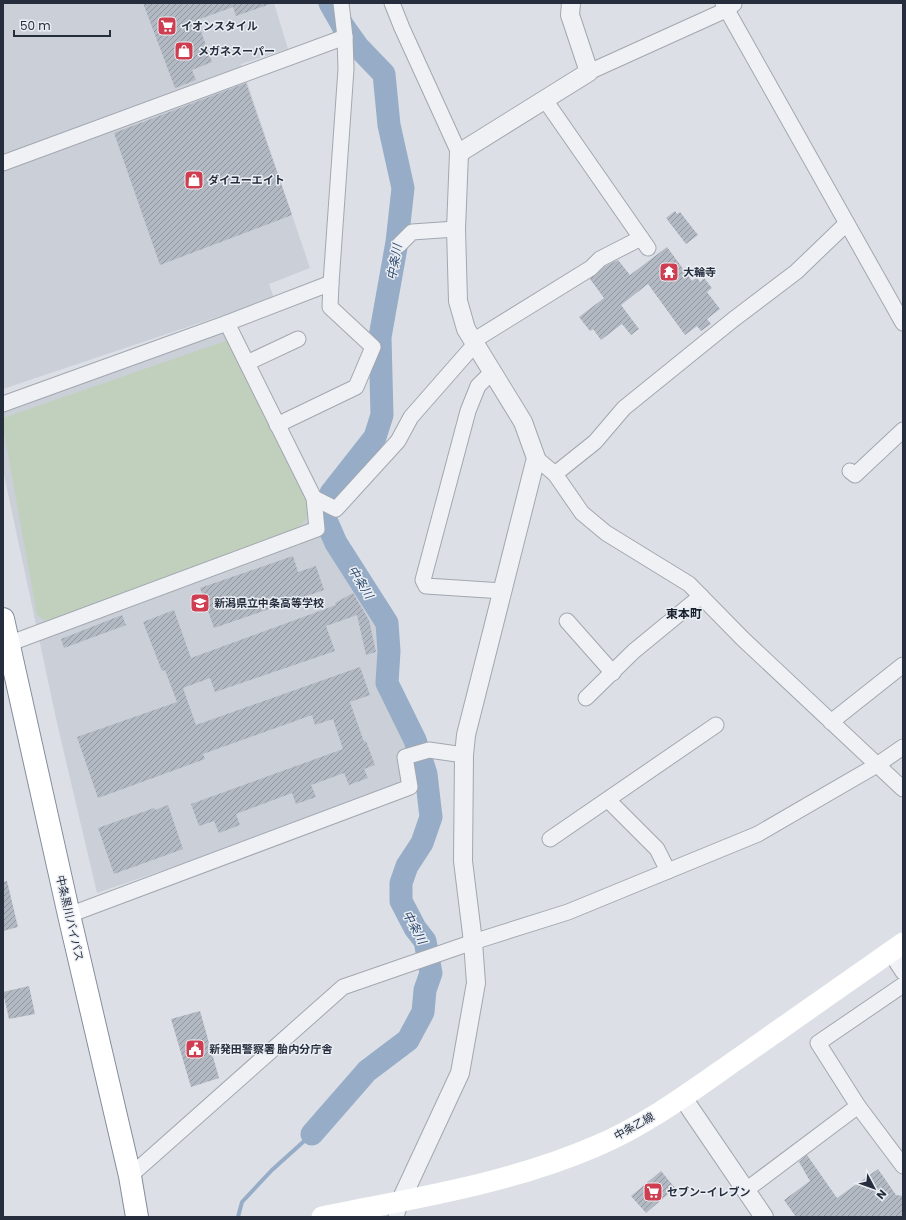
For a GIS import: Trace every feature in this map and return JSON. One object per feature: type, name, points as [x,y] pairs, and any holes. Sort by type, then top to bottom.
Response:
[{"type":"highway","name":"中条黒川バイパス","points":[[3,619],[7,650],[130,1176],[137,1217]]},
{"type":"main road","name":"中条乙線","points":[[322,1217],[398,1209],[551,1164],[602,1143],[639,1124],[683,1098],[896,948]]},
{"type":"street","points":[[278,425],[356,388],[373,347],[330,307],[346,69],[345,37],[340,3]]},
{"type":"street","points":[[392,3],[459,153],[456,229],[458,301],[466,330],[523,422],[536,458],[555,474],[582,513],[606,533],[689,584],[743,639],[903,789]]},
{"type":"street","points":[[571,3],[570,15],[589,72]]},
{"type":"street","points":[[459,153],[589,72],[728,5],[846,224],[903,323]]},
{"type":"street","points":[[3,163],[345,37]]},
{"type":"street","points":[[314,498],[336,509],[398,441],[411,417],[474,342],[591,268],[600,259],[645,243],[545,100]]},
{"type":"street","points":[[555,474],[595,442],[624,408],[734,319],[796,272],[846,224]]},
{"type":"street","points":[[399,245],[412,232],[456,229]]},
{"type":"street","points":[[3,404],[228,323],[331,283]]},
{"type":"street","points":[[7,650],[317,529],[314,498],[228,323]]},
{"type":"street","points":[[247,363],[298,339]]},
{"type":"street","points":[[492,372],[478,386],[468,411],[423,580],[426,586],[502,591]]},
{"type":"street","points":[[850,471],[854,475],[903,430]]},
{"type":"street","points":[[398,1209],[460,1074],[476,983],[473,942],[463,861],[464,755],[466,735],[536,458]]},
{"type":"street","points":[[586,698],[634,651],[701,596]]},
{"type":"street","points":[[567,621],[613,673]]},
{"type":"street","points":[[831,722],[903,665]]},
{"type":"street","points":[[550,839],[716,725]]},
{"type":"street","points":[[130,1176],[343,987],[473,942],[568,912],[758,834],[877,765],[903,747]]},
{"type":"street","points":[[69,915],[410,788],[405,757],[429,750],[464,755]]},
{"type":"street","points":[[608,800],[657,849],[668,872]]},
{"type":"street","points":[[896,948],[903,972]]},
{"type":"street","points":[[903,985],[818,1043],[858,1106],[903,1166]]},
{"type":"street","points":[[683,1098],[764,1217]]},
{"type":"street","points":[[746,1190],[858,1106]]},
{"type":"shaded area","points":[[3,3],[274,3],[288,49],[241,64],[310,268],[269,284],[274,298],[3,389]]},
{"type":"shaded area","name":"新潟県立中条高等学校","points":[[233,326],[325,534],[382,626],[383,693],[399,720],[413,765],[416,783],[97,893],[57,723],[3,470],[3,408]]},
{"type":"green space","points":[[228,340],[308,500],[307,518],[296,530],[45,621],[37,615],[3,427],[3,418]]},
{"type":"building","points":[[143,3],[270,4],[236,16],[233,7],[197,20],[212,62],[192,70],[196,80],[175,88]]},
{"type":"building","points":[[246,83],[292,215],[160,265],[114,133]]},
{"type":"building","points":[[675,211],[677,214],[680,212],[698,235],[686,244],[666,218]]},
{"type":"building","points":[[667,247],[692,281],[697,277],[700,282],[704,278],[712,288],[707,292],[720,309],[707,319],[711,324],[701,331],[697,326],[685,335],[648,284],[621,305],[639,329],[631,335],[622,324],[601,340],[593,329],[590,331],[579,317],[604,298],[590,279],[605,266],[618,260],[630,275]]},
{"type":"building","points":[[293,556],[298,572],[316,566],[324,590],[214,628],[200,588]]},
{"type":"building","points":[[353,593],[369,620],[376,652],[366,655],[357,615],[326,626],[335,651],[215,692],[210,678],[183,688],[196,725],[360,667],[370,695],[350,702],[364,742],[366,741],[375,765],[364,769],[368,778],[349,785],[344,773],[311,785],[316,797],[296,804],[292,793],[236,814],[240,825],[219,833],[214,821],[199,826],[191,804],[343,749],[333,719],[315,725],[312,715],[203,754],[205,759],[98,798],[77,737],[177,702],[165,670],[162,671],[143,622],[174,610],[191,658],[336,605],[335,603]]},
{"type":"building","points":[[122,615],[126,625],[64,648],[61,639]]},
{"type":"building","points":[[168,805],[183,849],[114,874],[98,828],[154,808],[155,810]]},
{"type":"building","points":[[7,881],[18,927],[3,931],[3,882]]},
{"type":"building","points":[[29,986],[35,1014],[9,1019],[3,992]]},
{"type":"building","name":"新発田警察署 胎内分庁舎","points":[[200,1011],[219,1078],[191,1087],[171,1019]]},
{"type":"building","points":[[807,1155],[837,1198],[878,1169],[896,1195],[903,1196],[903,1217],[796,1217],[784,1200],[810,1181],[799,1162]]},
{"type":"building","name":"セブン-イレブン","points":[[661,1171],[675,1188],[646,1213],[631,1196]]},
{"type":"waterway","name":"中条川","points":[[312,1134],[367,1071],[408,1040],[423,1012],[425,990],[431,973],[425,941],[415,928],[401,901],[401,883],[407,866],[422,843],[431,817],[426,774],[415,740],[387,683],[389,651],[387,623],[336,543],[325,518],[331,493],[375,437],[382,415],[380,337],[397,242],[403,188],[389,125],[384,74],[358,47],[343,26],[330,3]]},
{"type":"waterway","points":[[238,1217],[242,1202],[272,1170],[312,1134]]},
{"type":"place","name":"イオンスタイル","points":[[167,26]]},
{"type":"place","name":"メガネスーパー","points":[[184,51]]},
{"type":"place","name":"ダイユーエイト","points":[[194,180]]},
{"type":"place","name":"大輪寺","points":[[669,272]]},
{"type":"place","name":"新潟県立中条高等学校","points":[[200,603]]},
{"type":"place","name":"新発田警察署 胎内分庁舎","points":[[195,1049]]},
{"type":"place","name":"セブン-イレブン","points":[[653,1192]]},
{"type":"district","name":"東本町","points":[[684,613]]}]
